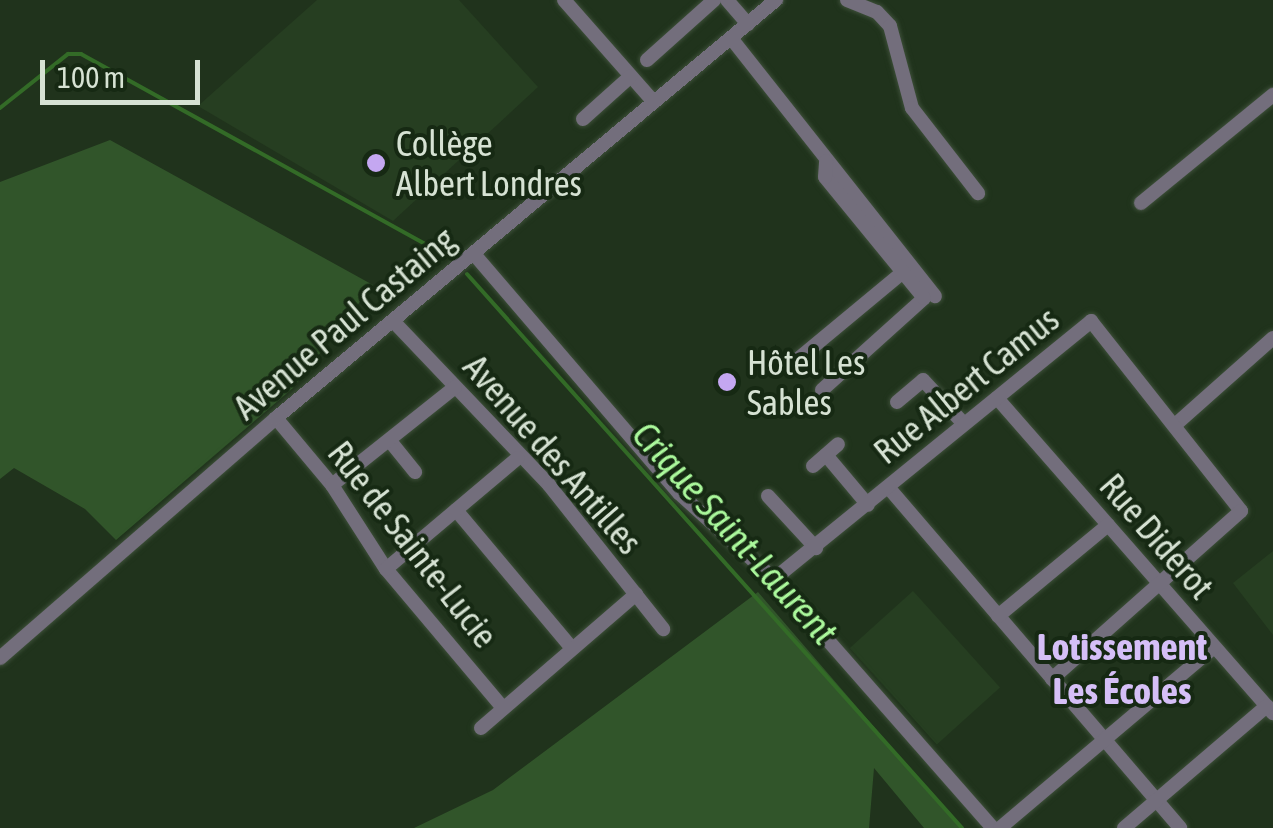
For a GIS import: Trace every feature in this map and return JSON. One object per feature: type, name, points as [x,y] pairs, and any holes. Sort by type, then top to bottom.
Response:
[{"type":"street","points":[[564,0],[654,102]]},
{"type":"street","points":[[647,60],[714,0]]},
{"type":"street","points":[[727,0],[748,24]]},
{"type":"street","name":"Avenue Paul Castaing","points":[[0,658],[276,418],[776,0]]},
{"type":"street","points":[[848,0],[890,26],[912,108],[978,193]]},
{"type":"street","points":[[730,38],[935,296]]},
{"type":"street","points":[[582,119],[631,76]]},
{"type":"street","points":[[1141,203],[1273,95]]},
{"type":"street","points":[[822,390],[922,305],[902,272],[824,178],[826,161]]},
{"type":"street","points":[[470,258],[679,494],[774,579],[996,828],[1214,647]]},
{"type":"street","points":[[797,360],[902,272]]},
{"type":"street","name":"Rue Albert Camus","points":[[774,579],[1091,321],[1175,426]]},
{"type":"street","name":"Avenue des Antilles","points":[[394,322],[518,458],[549,485],[663,629]]},
{"type":"street","points":[[1052,679],[1241,510],[1175,426],[1273,338]]},
{"type":"street","points":[[897,402],[923,380],[964,424]]},
{"type":"street","points":[[332,485],[455,386]]},
{"type":"street","name":"Rue Diderot","points":[[997,398],[1270,710]]},
{"type":"street","name":"Rue de Sainte-Lucie","points":[[276,418],[332,485],[386,569],[503,708]]},
{"type":"street","points":[[390,441],[415,472]]},
{"type":"street","points":[[812,466],[838,444]]},
{"type":"street","points":[[826,455],[868,505]]},
{"type":"street","points":[[386,569],[518,458]]},
{"type":"street","points":[[888,487],[1180,828]]},
{"type":"street","points":[[768,496],[816,548]]},
{"type":"street","points":[[456,510],[572,648]]},
{"type":"street","points":[[998,616],[1108,525]]},
{"type":"street","points":[[481,728],[636,594]]},
{"type":"street","points":[[1124,828],[1270,710]]},
{"type":"shaded area","name":"Collège Albert Londres","points":[[317,0],[459,0],[538,87],[393,221],[198,106]]},
{"type":"shaded area","points":[[110,140],[373,285],[293,388],[116,540],[85,509],[14,468],[0,479],[0,182]]},
{"type":"shaded area","points":[[1273,551],[1273,635],[1233,583]]},
{"type":"shaded area","points":[[913,591],[1000,688],[937,744],[850,648]]},
{"type":"shaded area","points":[[758,592],[961,828],[924,828],[874,768],[869,828],[414,828],[493,790]]},
{"type":"waterway","name":"Crique Saint-Laurent","points":[[0,108],[68,54],[81,54],[450,258]]},
{"type":"waterway","name":"Crique Saint-Laurent","points":[[467,274],[962,828]]},
{"type":"place","name":"Collège Albert Londres","points":[[376,163]]},
{"type":"place","name":"Hôtel Les Sables","points":[[727,382]]},
{"type":"district","name":"Lotissement Les Écoles","points":[[1122,669]]}]
